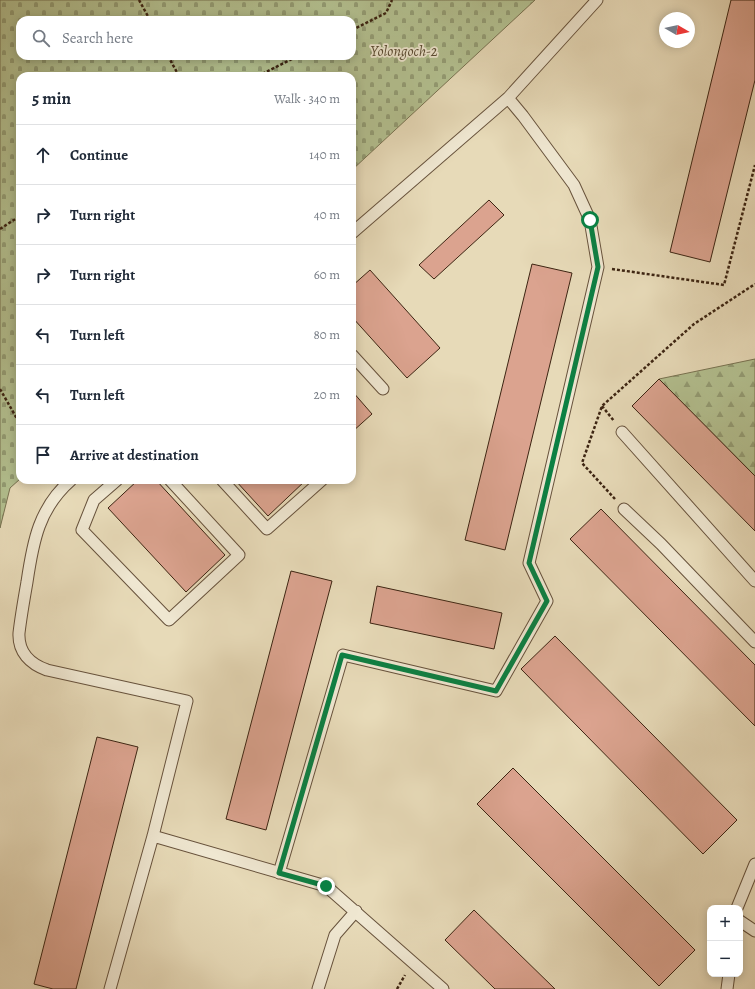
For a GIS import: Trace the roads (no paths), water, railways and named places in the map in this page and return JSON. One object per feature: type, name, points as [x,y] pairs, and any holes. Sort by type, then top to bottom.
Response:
[{"type":"lane","points":[[356,230],[508,98],[597,0]]},
{"type":"lane","points":[[279,873],[342,655],[496,691],[547,601],[529,563],[598,267],[590,220],[574,185],[508,98]]},
{"type":"lane","points":[[356,359],[383,389]]},
{"type":"lane","points":[[622,432],[755,581]]},
{"type":"lane","points":[[66,484],[60,489],[50,504],[41,520],[35,536],[18,641],[23,653],[33,663],[47,670],[187,701],[153,836],[110,989]]},
{"type":"lane","points":[[112,484],[94,500],[82,530],[169,620],[239,555],[174,484]]},
{"type":"lane","points":[[226,484],[267,529],[318,484]]},
{"type":"lane","points":[[624,509],[661,544],[755,642]]},
{"type":"lane","points":[[153,836],[326,886],[443,989]]},
{"type":"lane","points":[[738,905],[755,864]]},
{"type":"lane","points":[[318,989],[335,934],[356,912]]},
{"type":"lane","points":[[743,923],[755,931]]},
{"type":"lane","points":[[727,989],[729,977]]},
{"type":"park label","name":"Yolongoch-2","points":[[404,51]]}]
